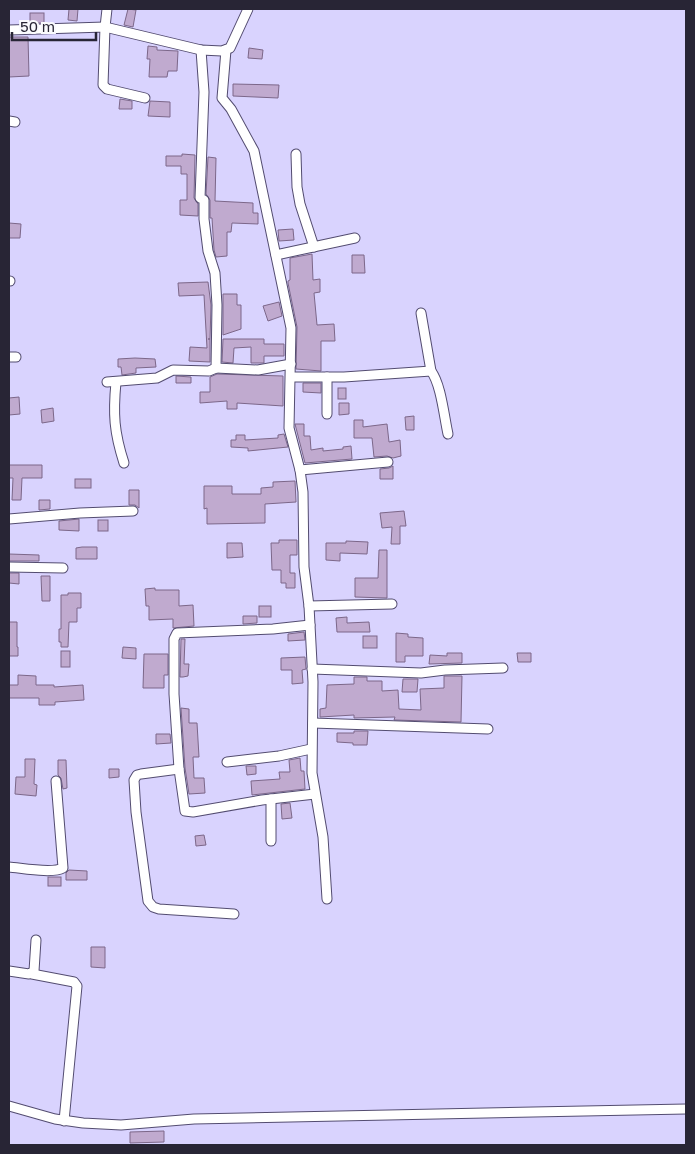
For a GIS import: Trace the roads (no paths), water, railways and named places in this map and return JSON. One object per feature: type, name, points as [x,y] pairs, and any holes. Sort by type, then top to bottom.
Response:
[{"type":"street","points":[[107,9],[103,85],[107,89],[145,98]]},
{"type":"street","points":[[9,30],[105,27],[201,50],[226,50],[230,48],[248,9]]},
{"type":"street","points":[[201,50],[204,92],[200,198],[204,200],[208,252],[215,273],[216,368]]},
{"type":"street","points":[[226,50],[222,98],[231,109],[254,150],[291,328],[290,428],[303,492],[304,567],[309,606],[312,669],[313,724],[311,749],[315,794],[323,837],[327,899]]},
{"type":"street","points":[[296,154],[297,186],[300,204],[314,247]]},
{"type":"street","points":[[276,255],[355,238]]},
{"type":"street","points":[[421,313],[430,371],[434,375],[439,392],[448,434]]},
{"type":"street","points":[[124,463],[116,438],[112,382],[157,378],[173,370],[209,371],[216,368],[258,370],[291,364]]},
{"type":"street","points":[[291,377],[327,377],[430,371]]},
{"type":"street","points":[[327,377],[327,414]]},
{"type":"street","points":[[300,470],[388,462]]},
{"type":"street","points":[[9,520],[80,513],[133,511]]},
{"type":"street","points":[[9,567],[63,568]]},
{"type":"street","points":[[309,606],[392,604]]},
{"type":"street","points":[[310,625],[273,629],[184,632],[175,635],[174,694],[183,808],[188,812],[315,794]]},
{"type":"street","points":[[312,669],[421,673],[444,670],[503,668]]},
{"type":"street","points":[[313,724],[488,729]]},
{"type":"street","points":[[227,762],[279,756],[311,749]]},
{"type":"street","points":[[179,769],[137,775],[134,780],[136,812],[148,901],[153,907],[159,909],[234,914]]},
{"type":"street","points":[[9,867],[44,870],[60,870],[63,868],[56,780]]},
{"type":"street","points":[[271,799],[271,841]]},
{"type":"street","points":[[32,974],[35,968],[36,940]]},
{"type":"street","points":[[9,972],[32,974],[74,982],[77,986],[64,1121]]},
{"type":"street","points":[[9,1106],[64,1121],[121,1125],[194,1118],[686,1108]]}]
